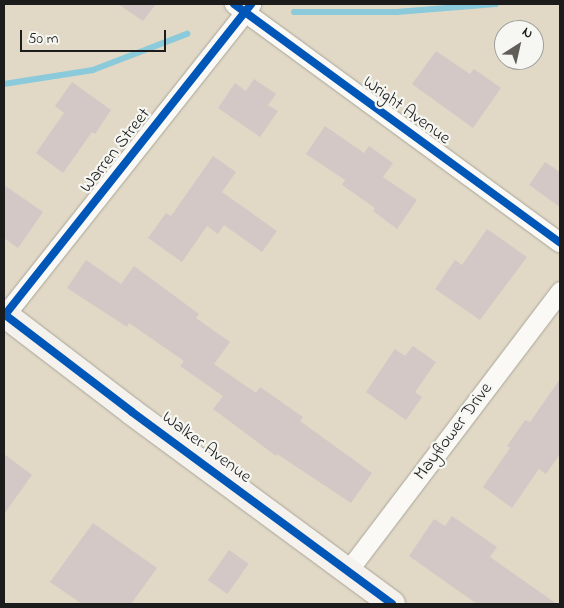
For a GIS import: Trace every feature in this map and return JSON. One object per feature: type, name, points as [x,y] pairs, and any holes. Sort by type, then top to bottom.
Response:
[{"type":"street","name":"Wright Avenue","points":[[243,6],[560,243]]},
{"type":"street","name":"Warren Street","points":[[4,315],[243,6]]},
{"type":"street","name":"Mayflower Drive","points":[[347,572],[560,291]]},
{"type":"street","name":"Walker Avenue","points":[[4,315],[392,604]]},
{"type":"building","points":[[118,4],[156,4],[143,21]]},
{"type":"building","points":[[436,51],[470,74],[474,69],[501,88],[473,128],[412,84]]},
{"type":"building","points":[[254,79],[276,94],[268,105],[278,111],[260,137],[218,108],[235,83],[246,91]]},
{"type":"building","points":[[72,82],[111,110],[95,134],[92,132],[63,173],[36,153],[64,113],[55,106]]},
{"type":"building","points":[[325,126],[364,153],[369,146],[393,163],[383,177],[417,200],[397,229],[373,211],[375,208],[342,185],[345,180],[306,154]]},
{"type":"building","points":[[213,156],[236,172],[222,192],[277,231],[262,252],[224,225],[218,234],[207,226],[182,262],[148,238],[166,213],[171,216]]},
{"type":"building","points":[[545,162],[560,172],[560,207],[529,185]]},
{"type":"building","points":[[4,185],[43,212],[18,248],[4,238]]},
{"type":"building","points":[[487,229],[527,257],[480,320],[435,289],[455,260],[462,265]]},
{"type":"building","points":[[86,260],[121,284],[134,266],[199,314],[196,318],[230,342],[214,364],[256,393],[260,387],[303,417],[300,421],[372,473],[351,503],[277,454],[276,456],[213,409],[223,396],[180,366],[184,361],[129,323],[127,327],[67,288]]},
{"type":"building","points":[[413,346],[436,362],[415,392],[422,397],[406,420],[366,392],[395,349],[405,356]]},
{"type":"building","points":[[560,379],[560,454],[546,474],[539,469],[512,508],[483,487],[510,448],[507,446],[525,420],[530,422]]},
{"type":"building","points":[[4,454],[32,475],[4,514]]},
{"type":"building","points":[[452,516],[497,547],[490,557],[557,604],[477,604],[409,556],[434,519],[445,526]]},
{"type":"building","points":[[93,523],[157,568],[131,604],[82,604],[50,582]]},
{"type":"building","points":[[229,550],[249,564],[227,594],[208,580]]},
{"type":"waterway","points":[[294,12],[397,12],[496,4]]},
{"type":"waterway","points":[[4,84],[93,70],[187,34]]},
{"type":"cycle path","points":[[234,4],[560,243]]},
{"type":"cycle path","points":[[4,316],[251,4]]},
{"type":"cycle path","points":[[4,314],[132,412],[392,604]]}]
